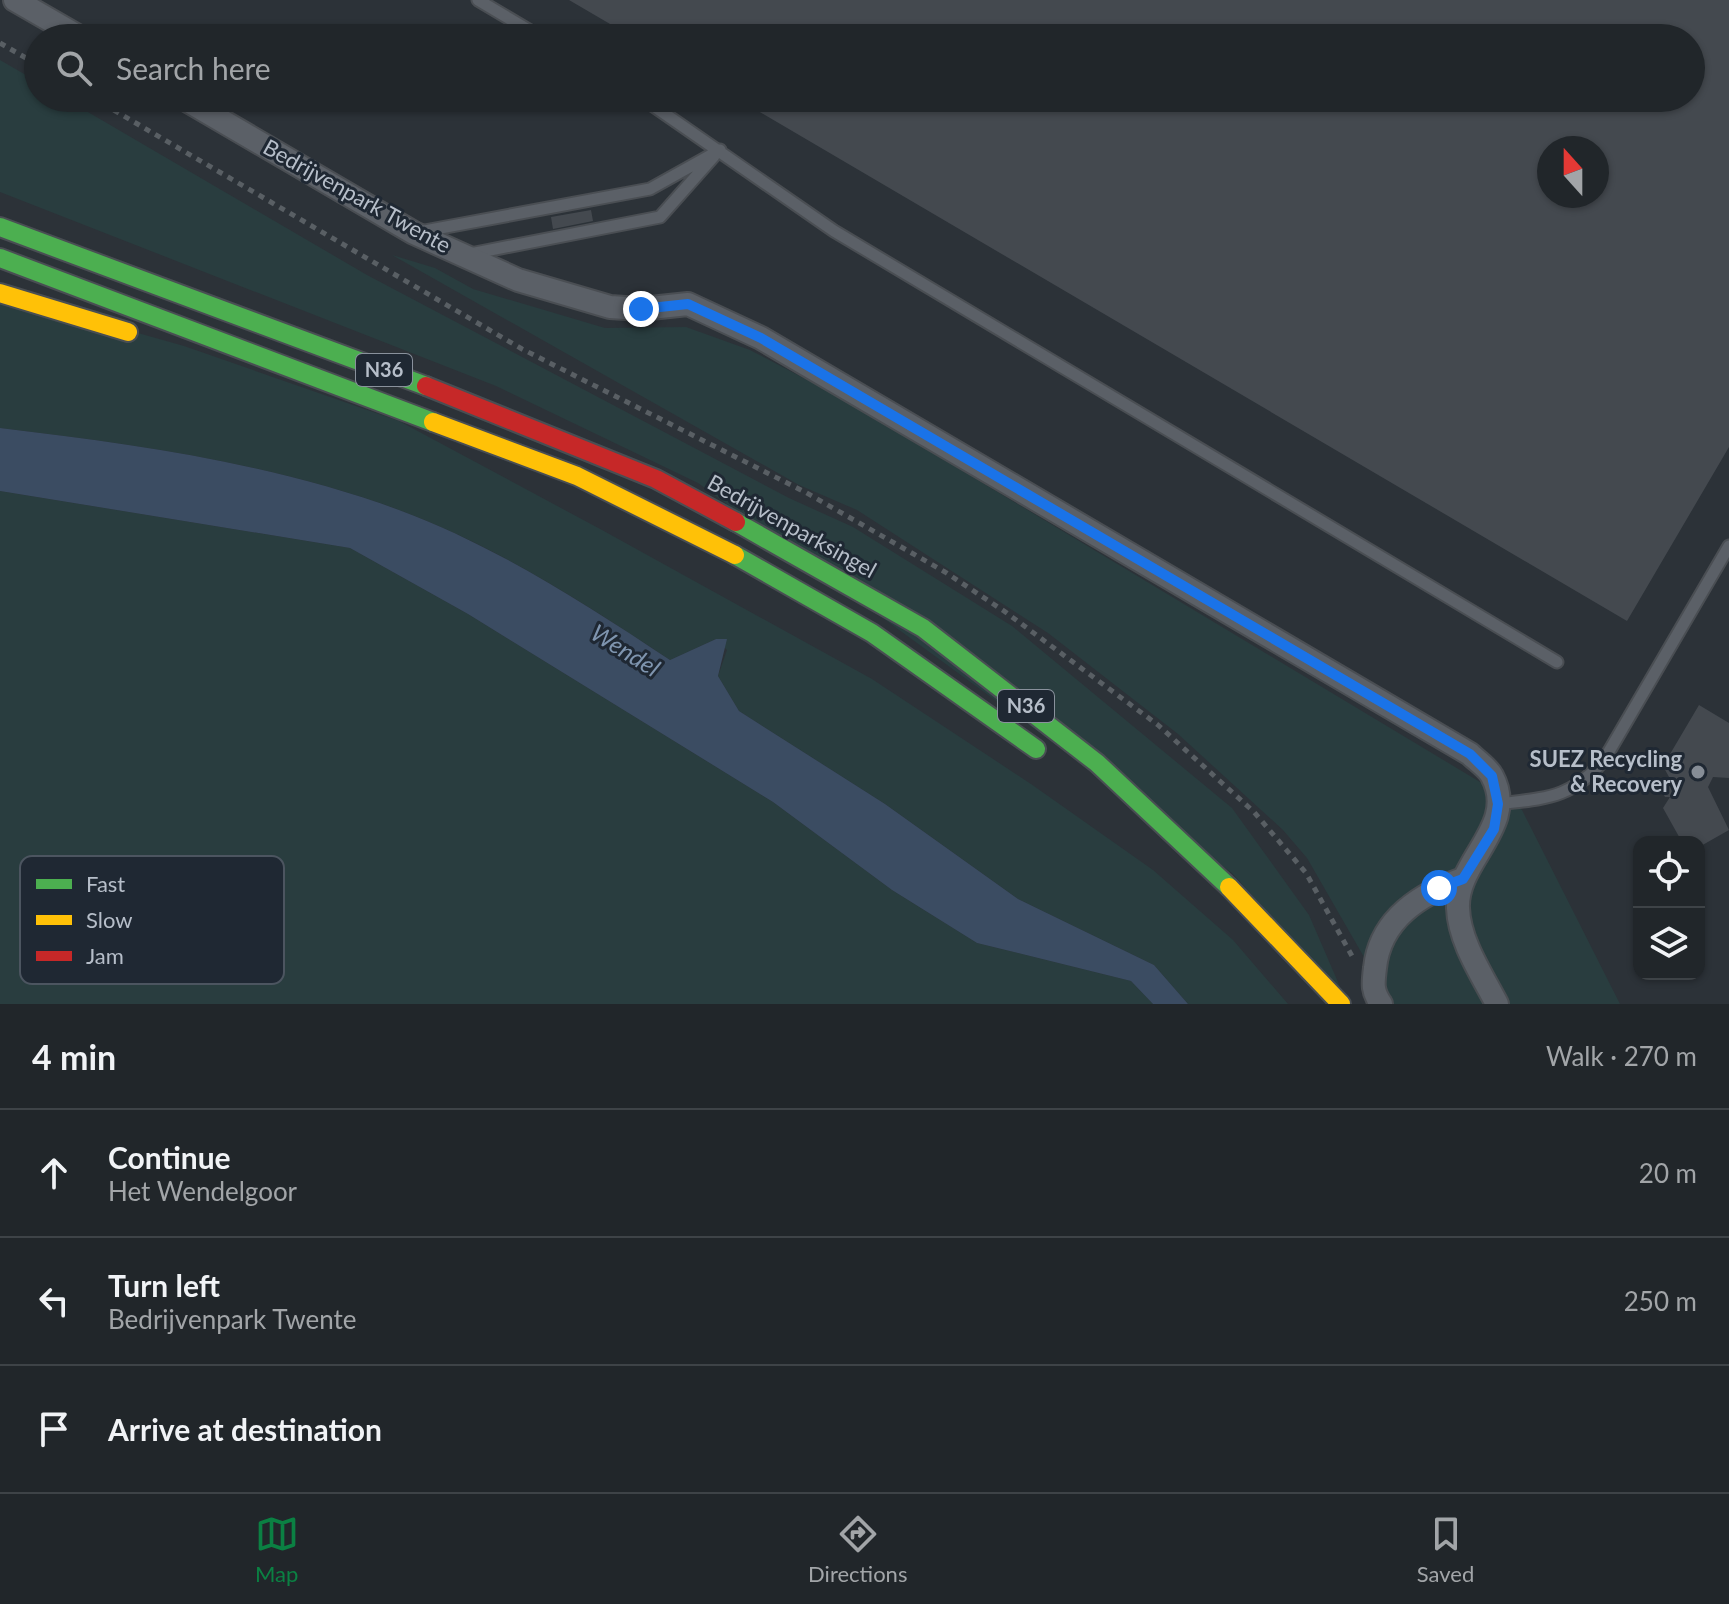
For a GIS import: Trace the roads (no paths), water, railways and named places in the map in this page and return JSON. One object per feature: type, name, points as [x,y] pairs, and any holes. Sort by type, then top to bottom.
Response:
[{"type":"highway","name":"N36","points":[[14,211],[109,268]]},
{"type":"highway","name":"N36","points":[[0,227],[109,268]]},
{"type":"highway","name":"N36","points":[[0,258],[577,476],[778,575],[859,623],[962,693],[1055,764]]},
{"type":"highway","name":"Bedrijvenparksingel","points":[[109,268],[501,414],[656,479],[729,515],[923,628],[1097,763],[1250,906],[1341,1004]]},
{"type":"highway","name":"N36","points":[[0,293],[158,339],[300,370]]},
{"type":"street","points":[[15,0],[57,24]]},
{"type":"street","name":"Bedrijvenpark Twente","points":[[207,112],[414,233],[518,280],[610,307],[641,309],[688,304],[761,338],[1470,754],[1492,776],[1498,804]]},
{"type":"street","points":[[1497,1004],[1466,943],[1458,907],[1463,879],[1494,829],[1498,804]]},
{"type":"street","points":[[1377,998],[1379,944],[1395,920],[1439,888],[1463,879]]},
{"type":"lane","points":[[478,0],[518,24]]},
{"type":"lane","points":[[663,112],[834,231],[1557,662]]},
{"type":"lane","points":[[414,233],[650,189],[720,150]]},
{"type":"lane","points":[[463,255],[660,217],[720,150]]},
{"type":"lane","points":[[1498,804],[1558,796],[1574,790],[1590,776],[1604,760],[1729,546]]},
{"type":"water","name":"Wendel","points":[[0,428],[202,457],[302,480],[399,510],[505,558],[670,660],[716,639],[727,639],[718,676],[739,711],[885,804],[1018,899],[1154,965],[1188,1004],[1153,1004],[1131,981],[977,943],[892,890],[773,802],[468,614],[350,548],[0,491]]},
{"type":"place","name":"SUEZ Recycling & Recovery","points":[[1698,772]]}]
